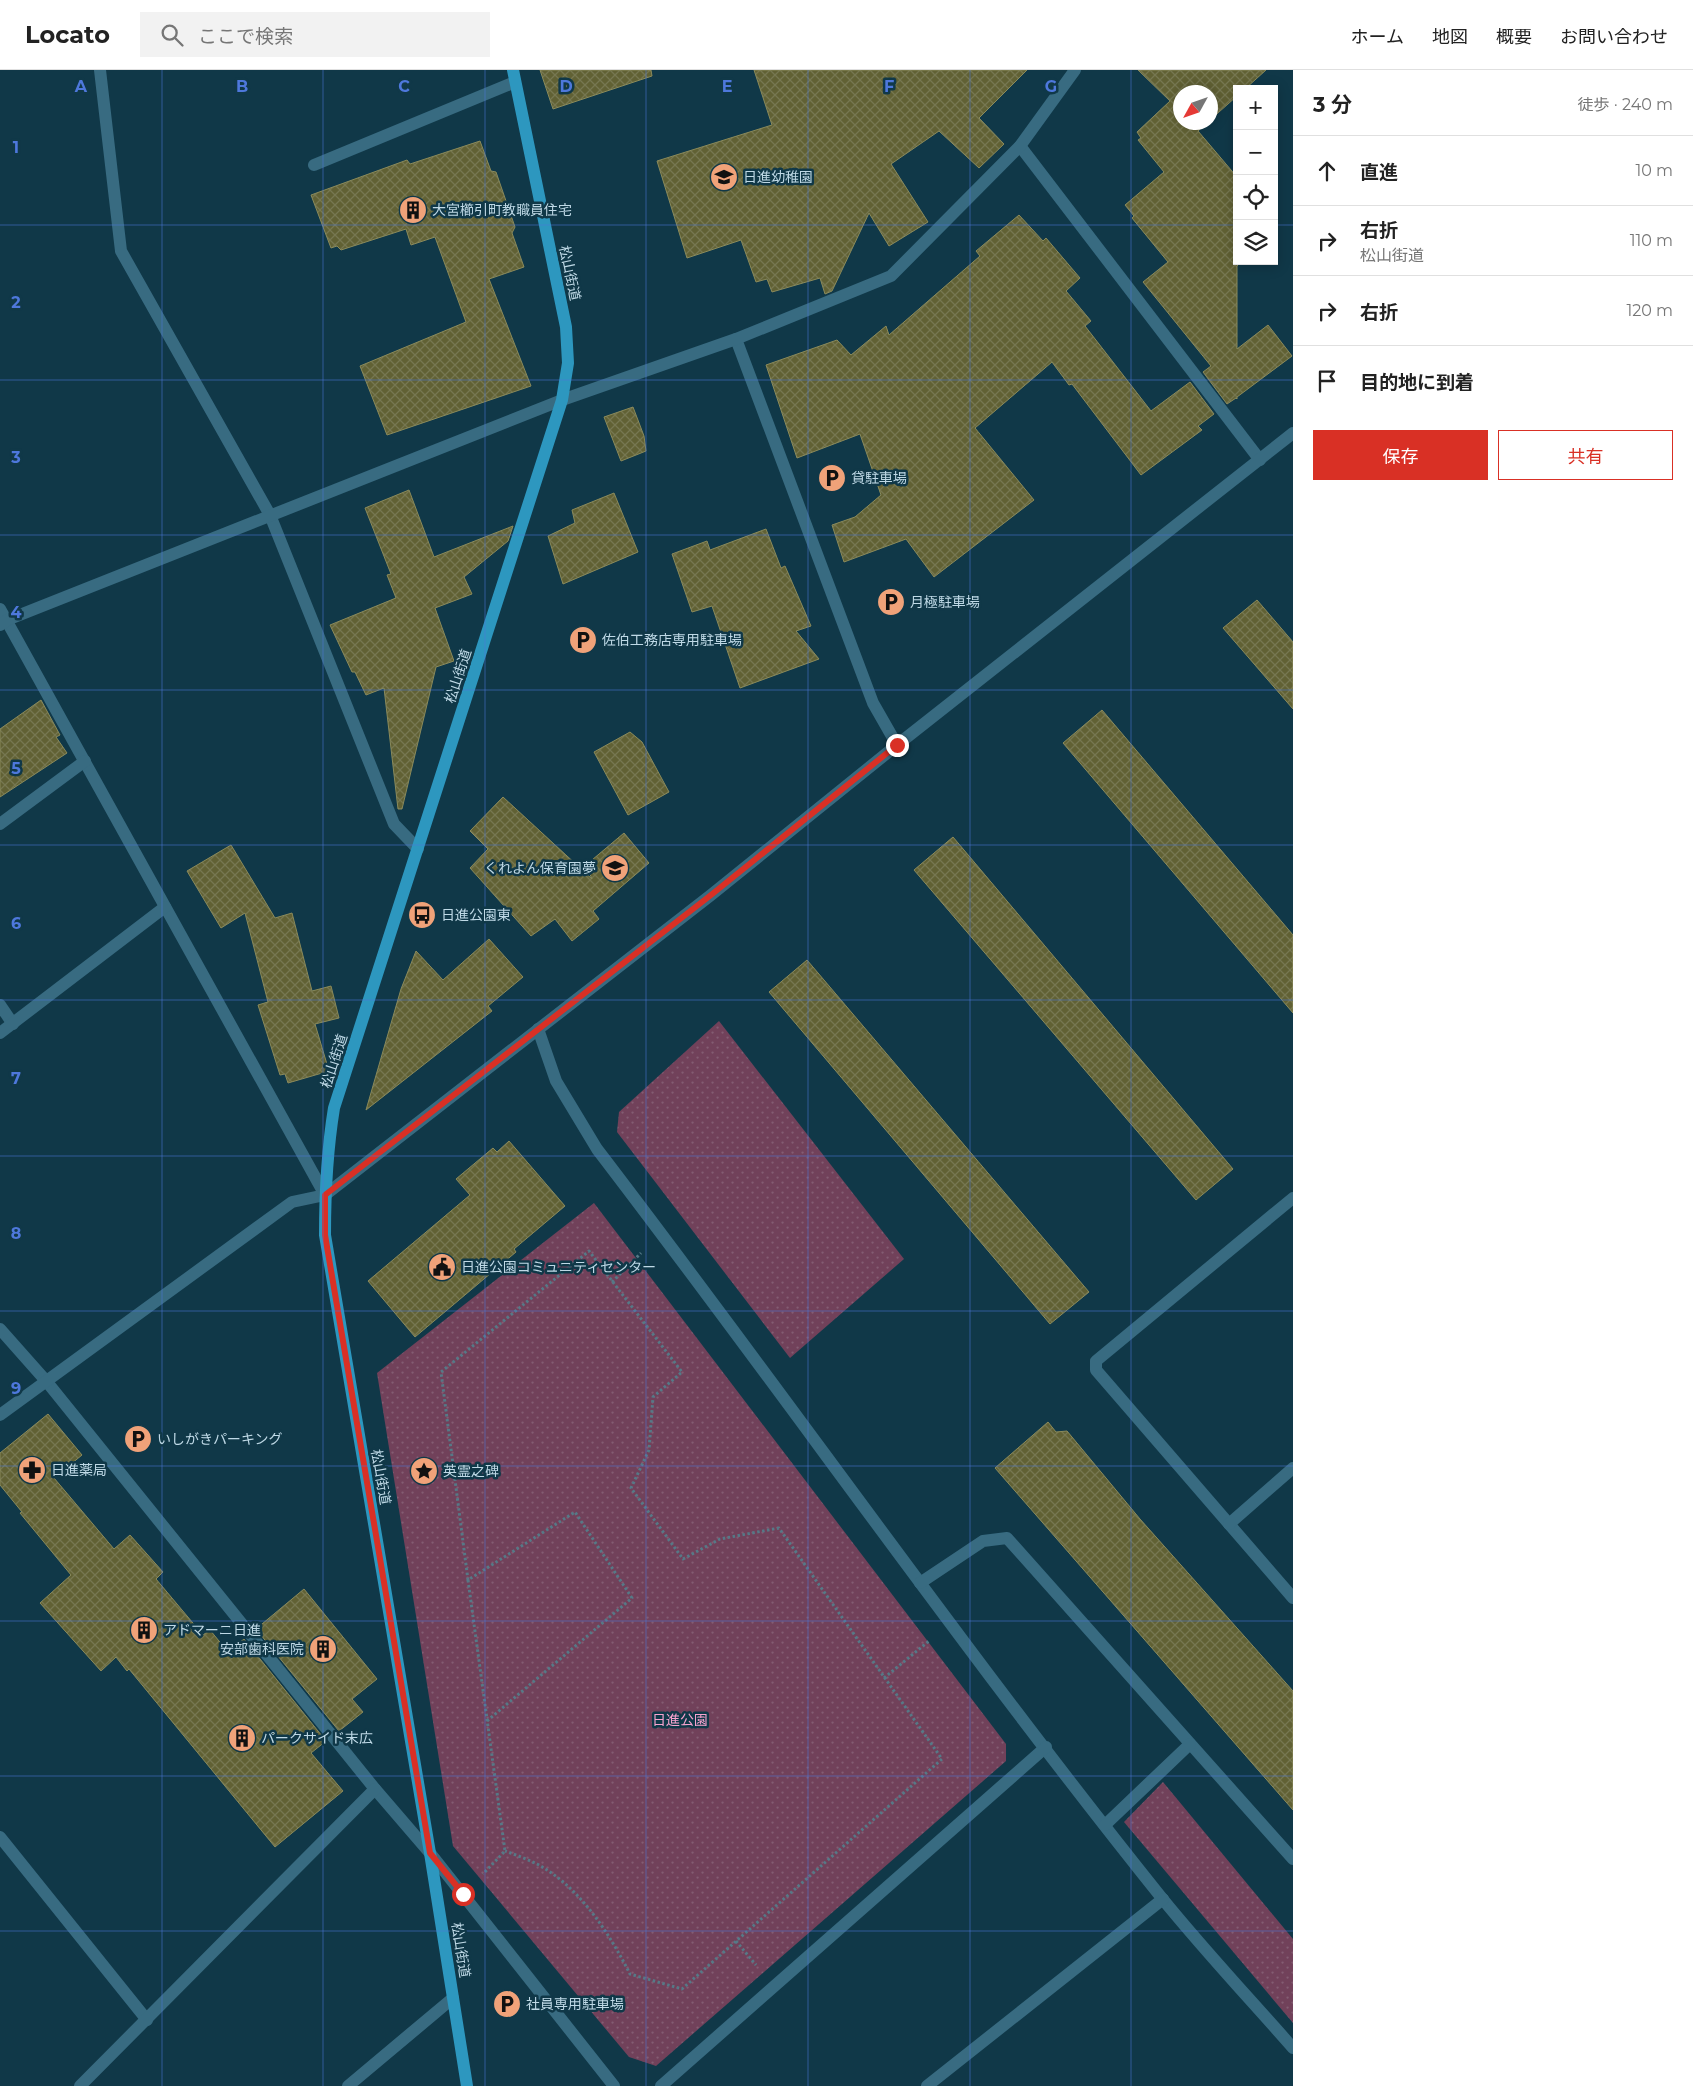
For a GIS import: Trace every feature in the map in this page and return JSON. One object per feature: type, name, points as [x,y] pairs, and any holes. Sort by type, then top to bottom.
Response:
[{"type":"main road","name":"松山街道","points":[[467,2086],[430,1853],[325,1235],[325,1195],[327,1151],[334,1108],[562,400],[568,363],[566,327],[514,76]]},
{"type":"street","points":[[100,70],[121,251],[270,515],[394,824],[418,849]]},
{"type":"street","points":[[3,623],[562,400],[736,339],[891,276],[1020,146],[1076,70]]},
{"type":"street","points":[[314,165],[514,76]]},
{"type":"street","points":[[1020,146],[1260,460]]},
{"type":"street","points":[[736,339],[873,703],[897,745]]},
{"type":"street","points":[[0,1416],[292,1202],[325,1195],[711,895],[897,745],[1293,433]]},
{"type":"street","points":[[0,609],[3,623],[85,761],[325,1195]]},
{"type":"street","points":[[0,824],[85,761]]},
{"type":"street","points":[[0,1033],[166,907]]},
{"type":"street","points":[[0,1005],[13,1024]]},
{"type":"street","points":[[538,1029],[556,1081],[597,1149],[920,1583],[1105,1825],[1163,1899],[1293,2048]]},
{"type":"street","points":[[1293,1198],[1096,1361],[1096,1370],[1293,1598]]},
{"type":"street","points":[[0,1329],[46,1382],[375,1788],[430,1853],[614,2086]]},
{"type":"street","points":[[1229,1524],[1293,1468]]},
{"type":"street","points":[[920,1583],[983,1540],[1007,1538],[1293,1859]]},
{"type":"street","points":[[1105,1825],[1190,1744]]},
{"type":"street","points":[[661,2086],[1046,1747]]},
{"type":"street","points":[[80,2086],[375,1788]]},
{"type":"street","points":[[0,1837],[147,2020]]},
{"type":"street","points":[[927,2086],[1163,1899]]},
{"type":"street","points":[[348,2086],[453,1998]]},
{"type":"path","points":[[612,1282],[661,1233]]},
{"type":"path","points":[[589,1251],[682,1372],[653,1397],[649,1450],[631,1488],[683,1559],[720,1539],[779,1528],[942,1759],[682,1989],[630,1974],[610,1935],[572,1890],[538,1864],[505,1851],[442,1372],[589,1251]]},
{"type":"path","points":[[468,1580],[575,1512],[632,1598],[487,1721]]},
{"type":"path","points":[[884,1678],[950,1622]]},
{"type":"path","points":[[463,1894],[505,1851]]},
{"type":"green space","points":[[719,1021],[904,1259],[790,1358],[617,1132],[619,1112]]},
{"type":"green space","name":"日進公園","points":[[594,1203],[1006,1744],[1006,1761],[656,2066],[629,2057],[453,1846],[377,1373]]},
{"type":"green space","points":[[1163,1782],[1293,1939],[1293,2023],[1124,1822]]},
{"type":"building","points":[[540,70],[651,70],[652,76],[553,109]]},
{"type":"building","points":[[754,70],[1027,70],[979,118],[1004,144],[979,168],[939,131],[891,164],[928,222],[889,246],[869,213],[832,291],[825,294],[820,278],[772,292],[767,279],[756,282],[741,240],[687,258],[657,161],[772,125]]},
{"type":"building","points":[[1138,70],[1266,70],[1249,85],[1233,85],[1233,100],[1218,113],[1218,85],[1173,85],[1173,130],[1199,130],[1233,172],[1233,265],[1238,265],[1237,349],[1268,325],[1292,356],[1237,397],[1237,399],[1227,404],[1203,372],[1211,366],[1143,282],[1168,262],[1132,218],[1134,216],[1125,205],[1164,172],[1138,140],[1141,138],[1137,132],[1170,101]]},
{"type":"building","points":[[480,141],[491,171],[496,172],[515,227],[512,233],[524,267],[489,279],[531,386],[387,435],[360,366],[466,322],[435,237],[411,245],[406,229],[341,250],[337,246],[331,248],[311,195],[407,160],[410,164]]},
{"type":"building","points":[[1019,215],[1043,241],[1046,238],[1080,278],[1066,291],[1091,321],[1085,326],[1151,411],[1190,382],[1214,414],[1198,426],[1202,430],[1141,475],[1072,384],[1069,385],[1052,362],[975,428],[1034,500],[934,577],[906,539],[844,562],[832,525],[855,517],[881,495],[860,434],[797,458],[766,365],[837,340],[851,355],[886,326],[889,335],[980,256],[976,251]]},
{"type":"building","points":[[633,407],[644,436],[646,451],[621,461],[604,417]]},
{"type":"building","points":[[409,490],[434,557],[513,526],[508,541],[464,577],[472,594],[435,608],[454,661],[436,667],[402,809],[398,809],[384,688],[366,695],[355,672],[352,672],[330,625],[396,598],[387,575],[391,574],[365,508]]},
{"type":"building","points":[[614,493],[638,552],[563,584],[548,536],[575,523],[572,510]]},
{"type":"building","points":[[766,529],[781,568],[785,566],[811,626],[796,631],[819,659],[740,688],[712,606],[692,612],[672,554],[707,541],[710,550]]},
{"type":"building","points":[[1257,600],[1293,642],[1293,709],[1223,628]]},
{"type":"building","points":[[41,700],[60,735],[56,737],[67,753],[0,797],[0,729]]},
{"type":"building","points":[[1102,710],[1293,935],[1293,1013],[1063,743]]},
{"type":"building","points":[[630,732],[642,742],[669,792],[628,815],[594,752]]},
{"type":"building","points":[[503,797],[592,879],[586,865],[624,833],[649,863],[593,911],[599,919],[572,941],[555,919],[531,936],[470,868],[488,849],[470,831]]},
{"type":"building","points":[[953,837],[1233,1169],[1196,1200],[914,870]]},
{"type":"building","points":[[231,845],[275,918],[292,913],[312,991],[331,986],[339,1018],[315,1024],[329,1071],[288,1083],[285,1074],[280,1075],[258,1005],[268,1002],[245,913],[221,928],[187,871]]},
{"type":"building","points":[[489,939],[523,977],[488,1006],[492,1011],[366,1110],[401,989],[416,951],[443,980]]},
{"type":"building","points":[[807,960],[1089,1292],[1050,1324],[769,992]]},
{"type":"building","name":"日進公園コミュニティセンター","points":[[509,1141],[565,1206],[514,1249],[516,1252],[415,1337],[368,1281],[470,1195],[456,1179],[493,1148],[497,1152]]},
{"type":"building","points":[[48,1414],[82,1455],[54,1478],[114,1549],[130,1535],[163,1572],[156,1579],[203,1635],[210,1630],[228,1652],[244,1639],[326,1741],[311,1753],[343,1791],[275,1847],[129,1669],[127,1671],[116,1657],[101,1671],[40,1603],[71,1575],[20,1513],[22,1512],[0,1485],[0,1453]]},
{"type":"building","points":[[1048,1422],[1056,1432],[1067,1431],[1140,1519],[1293,1691],[1293,1810],[995,1468]]},
{"type":"building","name":"安部歯科医院","points":[[304,1589],[377,1679],[352,1699],[363,1712],[339,1731],[256,1629]]},
{"type":"place","name":"日進幼稚園","points":[[724,177]]},
{"type":"place","name":"大宮櫛引町教職員住宅","points":[[413,210]]},
{"type":"place","name":"貸駐車場","points":[[832,478]]},
{"type":"place","name":"月極駐車場","points":[[891,602]]},
{"type":"place","name":"佐伯工務店専用駐車場","points":[[583,640]]},
{"type":"place","name":"くれよん保育園夢","points":[[615,868]]},
{"type":"place","name":"日進公園東","points":[[422,915]]},
{"type":"place","name":"日進公園コミュニティセンター","points":[[442,1267]]},
{"type":"place","name":"いしがきパーキング","points":[[138,1439]]},
{"type":"place","name":"日進薬局","points":[[32,1470]]},
{"type":"place","name":"英霊之碑","points":[[424,1471]]},
{"type":"place","name":"アドマーニ日進","points":[[144,1630]]},
{"type":"place","name":"安部歯科医院","points":[[323,1649]]},
{"type":"place","name":"パークサイド末広","points":[[242,1738]]},
{"type":"place","name":"社員専用駐車場","points":[[507,2004]]},
{"type":"route","points":[[463,1894],[430,1853],[325,1235],[325,1195],[711,895],[897,745]]}]
